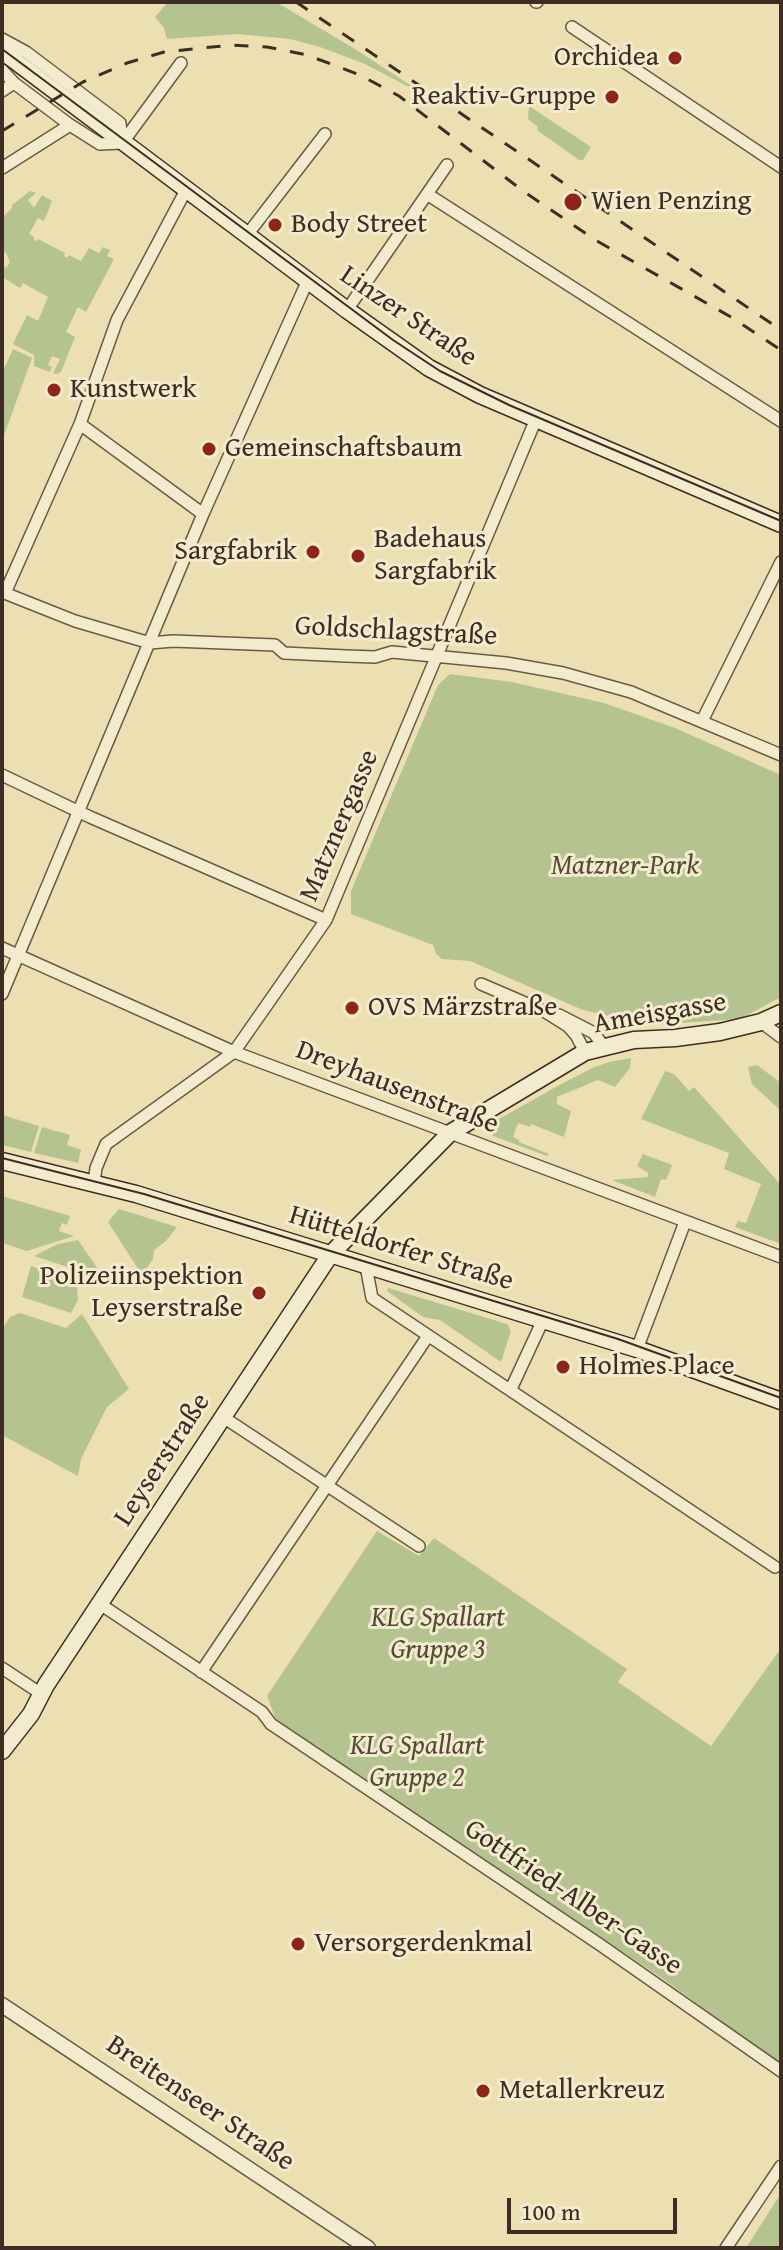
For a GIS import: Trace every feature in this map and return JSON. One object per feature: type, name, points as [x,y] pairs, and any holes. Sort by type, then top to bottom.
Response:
[{"type":"main road","name":"Linzer Straße","points":[[2,51],[429,368],[480,395],[781,524]]},
{"type":"main road","name":"Ameisgasse","points":[[330,1255],[450,1133],[585,1052],[634,1040],[720,1032],[761,1022],[781,1013]]},
{"type":"main road","name":"Hütteldorfer Straße","points":[[2,1161],[94,1183],[543,1320],[637,1349],[781,1401]]},
{"type":"main road","name":"Leyserstraße","points":[[6,1745],[24,1709],[40,1693],[100,1604],[330,1255]]},
{"type":"street","points":[[572,27],[781,167]]},
{"type":"street","name":"Linzer Straße","points":[[2,39],[26,52],[120,123],[122,143],[100,144],[14,83],[2,70]]},
{"type":"street","points":[[122,143],[181,63]]},
{"type":"street","points":[[2,91],[14,83]]},
{"type":"street","points":[[2,168],[70,125]]},
{"type":"street","points":[[247,235],[325,134]]},
{"type":"street","points":[[347,310],[447,165]]},
{"type":"street","points":[[3,592],[80,424],[117,320],[186,190]]},
{"type":"street","points":[[427,194],[781,421]]},
{"type":"street","points":[[2,994],[203,514],[308,280]]},
{"type":"street","name":"Matznergasse","points":[[94,1183],[96,1168],[106,1144],[234,1052],[326,920],[536,419]]},
{"type":"street","points":[[80,424],[203,514]]},
{"type":"street","points":[[702,721],[781,562]]},
{"type":"street","name":"Goldschlagstraße","points":[[3,592],[75,621],[150,643],[275,645],[284,653],[375,657],[392,652],[506,663],[563,673],[631,692],[781,755]]},
{"type":"street","points":[[2,775],[326,920]]},
{"type":"street","name":"Dreyhausenstraße","points":[[2,948],[234,1052],[781,1257]]},
{"type":"street","points":[[481,984],[576,1022],[594,1033],[603,1046]]},
{"type":"street","points":[[544,1011],[573,1031],[585,1052]]},
{"type":"street","points":[[761,1022],[781,1037]]},
{"type":"street","points":[[637,1349],[685,1222]]},
{"type":"street","points":[[366,1266],[372,1298],[775,1567]]},
{"type":"street","points":[[511,1389],[543,1320]]},
{"type":"street","points":[[201,1672],[428,1336]]},
{"type":"street","points":[[223,1417],[419,1546]]},
{"type":"street","name":"Gottfried-Alber-Gasse","points":[[100,1604],[262,1712],[271,1724],[781,2071]]},
{"type":"street","points":[[2,1668],[40,1693]]},
{"type":"street","name":"Breitenseer Straße","points":[[2,2005],[365,2247]]},
{"type":"street","points":[[726,2248],[781,2166]]},
{"type":"green space","points":[[168,2],[276,2],[430,98],[365,64],[290,39],[237,34],[167,39],[164,28],[155,17]]},
{"type":"green space","points":[[529,106],[591,147],[583,160],[537,130],[538,127],[528,119]]},
{"type":"green space","points":[[30,191],[36,193],[28,200],[34,208],[42,195],[52,201],[44,221],[38,218],[29,234],[34,240],[38,239],[65,253],[67,258],[69,255],[81,261],[89,248],[99,253],[103,247],[110,250],[107,256],[114,259],[86,312],[78,307],[66,332],[75,337],[61,372],[57,374],[53,373],[60,359],[52,356],[48,365],[52,367],[50,372],[34,366],[34,355],[13,344],[27,315],[38,321],[48,297],[23,283],[20,288],[2,277],[2,268],[10,262],[2,251],[2,215]]},
{"type":"green space","points":[[13,349],[32,358],[2,441],[2,373]]},
{"type":"green space","name":"Matzner-Park","points":[[450,674],[512,682],[604,703],[675,728],[781,775],[781,997],[740,1019],[666,1024],[633,1022],[583,1010],[470,961],[442,959],[433,945],[351,914],[351,891],[438,685]]},
{"type":"green space","points":[[631,1058],[630,1068],[615,1087],[598,1080],[557,1097],[557,1104],[571,1111],[564,1137],[531,1124],[530,1127],[518,1123],[513,1137],[549,1154],[547,1156],[493,1136],[492,1123],[592,1068]]},
{"type":"green space","points":[[757,1065],[781,1083],[781,1111],[752,1084],[748,1067]]},
{"type":"green space","points":[[665,1071],[674,1074],[689,1091],[694,1087],[781,1185],[781,1244],[735,1227],[738,1221],[746,1223],[761,1184],[724,1169],[729,1153],[641,1119]]},
{"type":"green space","points":[[2,1115],[39,1126],[31,1152],[2,1145]]},
{"type":"green space","points":[[42,1127],[70,1135],[67,1145],[81,1150],[78,1163],[34,1153]]},
{"type":"green space","points":[[643,1154],[672,1165],[666,1180],[661,1179],[655,1197],[612,1180],[648,1177],[648,1173],[637,1166]]},
{"type":"green space","points":[[2,1196],[70,1216],[67,1225],[62,1223],[59,1231],[74,1236],[27,1251],[2,1243]]},
{"type":"green space","points":[[119,1209],[177,1227],[154,1250],[153,1259],[142,1275],[108,1222]]},
{"type":"green space","points":[[78,1240],[100,1272],[99,1277],[34,1256],[58,1244]]},
{"type":"green space","points":[[31,1266],[64,1277],[77,1288],[78,1300],[71,1313],[22,1297]]},
{"type":"green space","points":[[388,1288],[507,1324],[511,1331],[501,1362],[440,1320],[423,1317],[387,1291]]},
{"type":"green space","points":[[20,1313],[66,1328],[82,1314],[129,1389],[107,1407],[81,1459],[78,1476],[2,1435],[2,1329],[10,1317]]},
{"type":"green space","points":[[377,1531],[419,1556],[434,1538],[627,1669],[618,1682],[711,1746],[781,1648],[781,2064],[659,1976],[277,1722],[267,1696]]},
{"type":"green space","points":[[781,2194],[781,2248],[746,2248],[776,2201]]},
{"type":"tram line","points":[[2,49],[393,340],[440,371],[509,405],[781,521]]},
{"type":"tram line","points":[[2,1158],[144,1194],[618,1339],[781,1398]]},
{"type":"railway","points":[[296,2],[781,330]]},
{"type":"railway","points":[[2,131],[83,82],[127,63],[164,52],[232,45],[267,47],[307,55],[360,75],[399,96],[523,191],[597,241],[731,317],[781,350]]},
{"type":"place","name":"Orchidea","points":[[675,58]]},
{"type":"place","name":"Reaktiv-Gruppe","points":[[612,97]]},
{"type":"place","name":"Wien Penzing","points":[[573,202]]},
{"type":"place","name":"Body Street","points":[[275,225]]},
{"type":"place","name":"Kunstwerk","points":[[54,390]]},
{"type":"place","name":"Gemeinschaftsbaum","points":[[209,449]]},
{"type":"place","name":"Sargfabrik","points":[[313,552]]},
{"type":"place","name":"Badehaus Sargfabrik","points":[[358,556]]},
{"type":"place","name":"OVS Märzstraße","points":[[352,1008]]},
{"type":"place","name":"Polizeiinspektion Leyserstraße","points":[[259,1293]]},
{"type":"place","name":"Holmes Place","points":[[563,1367]]},
{"type":"place","name":"Versorgerdenkmal","points":[[298,1944]]},
{"type":"place","name":"Metallerkreuz","points":[[483,2091]]},
{"type":"park label","name":"KLG Spallart Gruppe 3","points":[[438,1635]]},
{"type":"park label","name":"KLG Spallart Gruppe 2","points":[[417,1763]]}]
